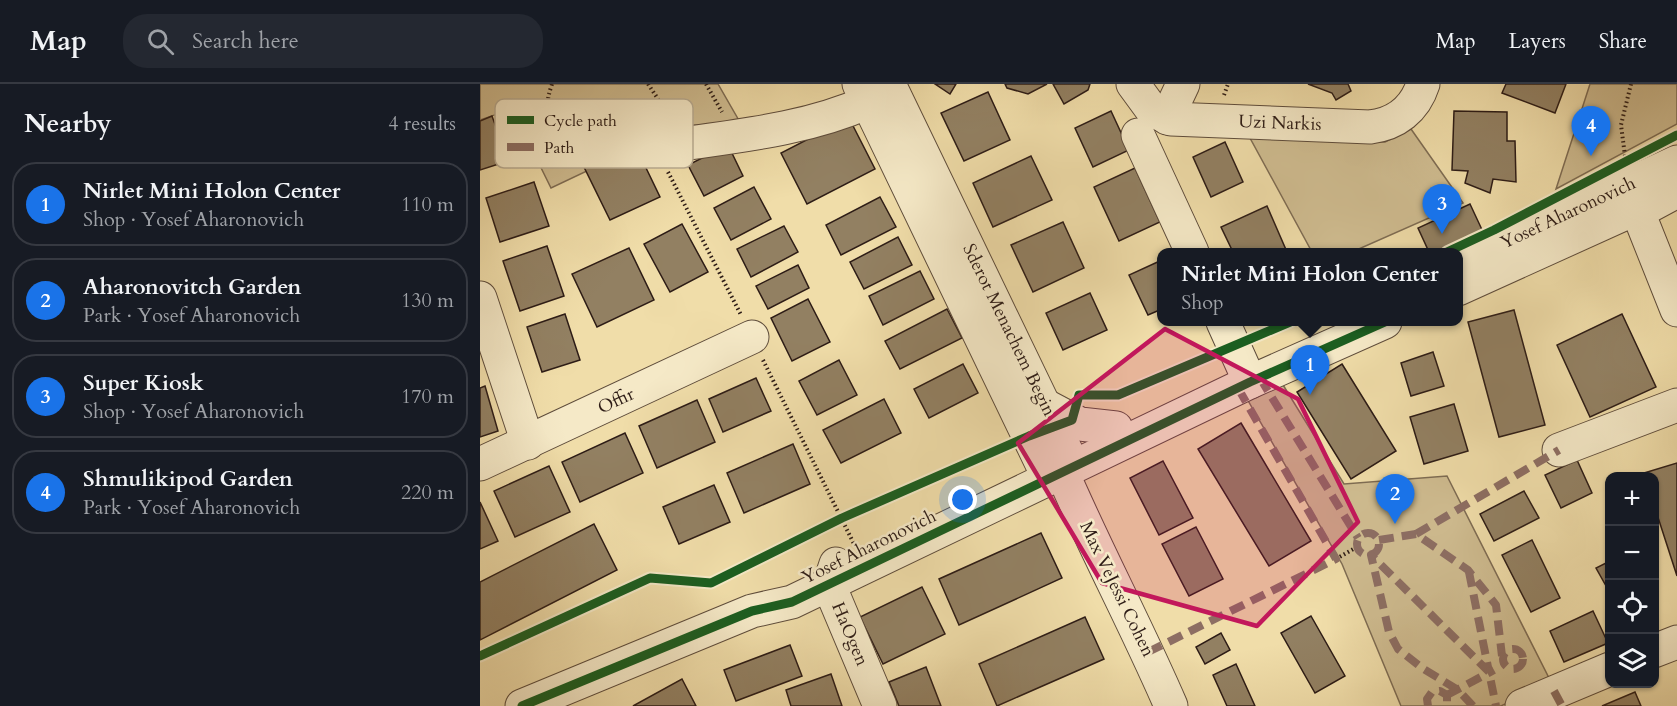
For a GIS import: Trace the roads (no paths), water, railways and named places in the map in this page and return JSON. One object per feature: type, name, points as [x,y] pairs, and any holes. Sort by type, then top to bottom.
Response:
[{"type":"street","points":[[1133,84],[1152,110],[1167,118],[1183,84]]},
{"type":"street","name":"Uzi Narkis","points":[[1167,118],[1378,126],[1392,122],[1404,114],[1414,104],[1423,84]]},
{"type":"street","points":[[693,127],[797,126],[843,113],[872,90]]},
{"type":"street","name":"Sderot Menachem Begin","points":[[872,90],[1046,406],[1057,463]]},
{"type":"street","name":"Sderot Menachem Begin","points":[[872,90],[1057,463]]},
{"type":"street","points":[[1138,135],[1190,248]]},
{"type":"street","name":"Yosef Aharonovich","points":[[1463,262],[1677,162]]},
{"type":"street","points":[[1642,180],[1658,215],[1654,249],[1677,310]]},
{"type":"street","name":"Yosef Aharonovich","points":[[1463,286],[1628,212],[1642,180]]},
{"type":"street","points":[[480,298],[528,443]]},
{"type":"street","points":[[1225,326],[1247,374]]},
{"type":"street","name":"Yosef Aharonovich","points":[[522,706],[752,610],[783,588],[833,574],[1057,463],[1247,374],[1329,326]]},
{"type":"street","name":"Yosef Aharonovich","points":[[1057,463],[1116,428],[1372,326]]},
{"type":"street","name":"Offir","points":[[480,464],[752,337]]},
{"type":"street","points":[[1559,450],[1677,405]]},
{"type":"street","points":[[1046,406],[1080,424],[1116,428]]},
{"type":"street","name":"Max VeJessi Cohen","points":[[1057,463],[1091,540],[1148,652],[1172,706]]},
{"type":"street","name":"HaOgen","points":[[833,574],[880,706]]},
{"type":"street","points":[[1659,649],[1677,642]]},
{"type":"street","points":[[1522,706],[1558,699],[1605,672]]},
{"type":"place","name":"Shmulikipod Garden","points":[[1591,156]]},
{"type":"place","name":"Super Kiosk","points":[[1442,234]]},
{"type":"place","name":"Nirlet Mini Holon Center","points":[[1310,395]]},
{"type":"place","name":"Aharonovitch Garden","points":[[1395,524]]}]
